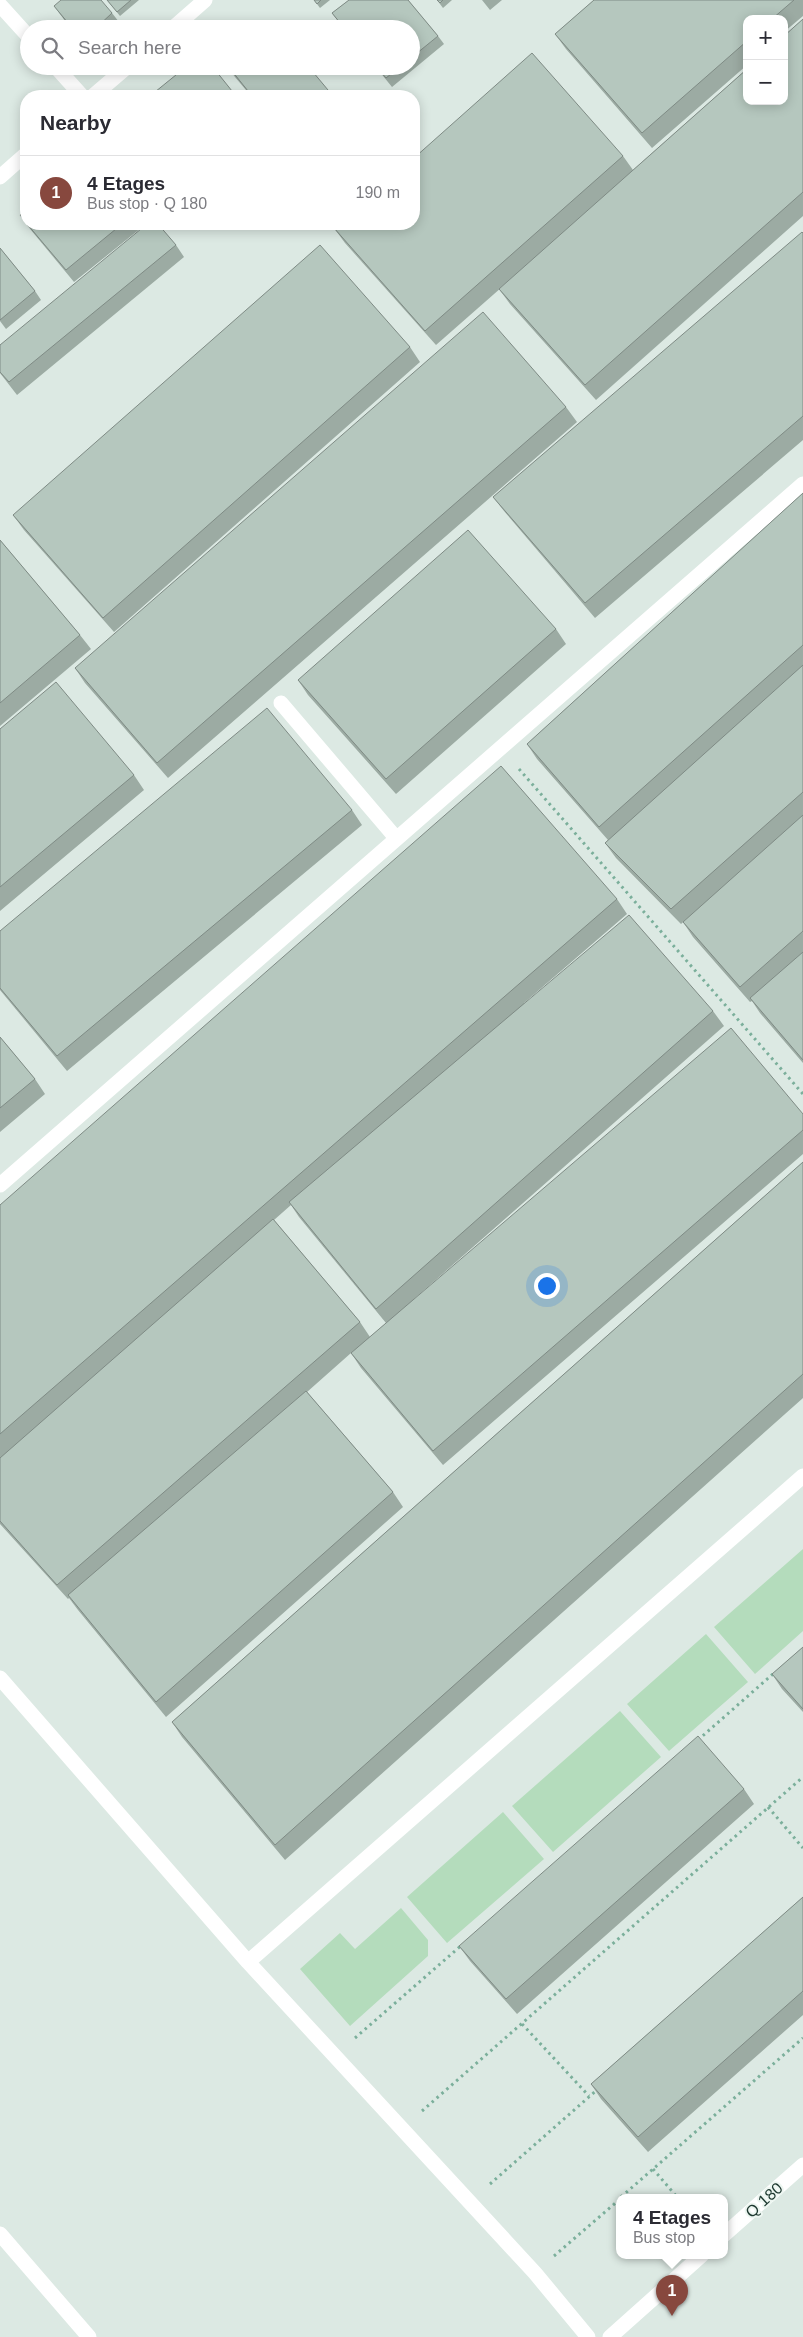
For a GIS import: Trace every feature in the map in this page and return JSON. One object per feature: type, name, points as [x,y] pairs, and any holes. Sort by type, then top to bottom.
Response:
[{"type":"street","points":[[182,20],[205,0]]},
{"type":"street","points":[[0,5],[20,27]]},
{"type":"street","points":[[63,75],[77,90]]},
{"type":"street","points":[[100,90],[118,75]]},
{"type":"street","points":[[0,177],[20,159]]},
{"type":"street","points":[[0,1185],[803,484]]},
{"type":"street","points":[[281,703],[396,838]]},
{"type":"street","points":[[248,1962],[803,1476]]},
{"type":"street","points":[[0,1678],[248,1962],[535,2273],[588,2337]]},
{"type":"street","name":"Q 180","points":[[728,2231],[803,2165]]},
{"type":"street","points":[[0,2234],[89,2337]]},
{"type":"street","points":[[610,2337],[698,2259]]},
{"type":"path","points":[[500,748],[803,1094]]},
{"type":"path","points":[[692,1745],[781,1668]]},
{"type":"path","points":[[402,2129],[803,1777]]},
{"type":"path","points":[[768,1807],[803,1848]]},
{"type":"path","points":[[335,2056],[468,1939]]},
{"type":"path","points":[[522,2024],[589,2096]]},
{"type":"path","points":[[625,2194],[803,2038]]},
{"type":"path","points":[[469,2202],[604,2083]]},
{"type":"path","points":[[653,2169],[674,2194]]},
{"type":"path","points":[[535,2273],[616,2202]]},
{"type":"green space","points":[[803,1549],[803,1631],[755,1674],[714,1627]]},
{"type":"green space","points":[[706,1634],[748,1682],[669,1751],[627,1704]]},
{"type":"green space","points":[[620,1711],[661,1757],[553,1852],[512,1806]]},
{"type":"green space","points":[[503,1812],[544,1859],[447,1943],[407,1897]]},
{"type":"green space","points":[[401,1908],[428,1940],[428,1956],[350,2026],[300,1969],[340,1933],[355,1949]]},
{"type":"building","points":[[61,0],[101,0],[112,13],[105,20],[66,20],[54,6]]},
{"type":"building","points":[[107,0],[131,0],[117,12]]},
{"type":"building","points":[[349,0],[408,0],[438,36],[420,51],[420,20],[338,20],[332,13]]},
{"type":"building","points":[[594,0],[794,0],[777,15],[743,15],[743,45],[642,133],[555,34]]},
{"type":"building","points":[[803,19],[803,192],[585,385],[499,289],[743,73],[743,105],[788,105],[788,32]]},
{"type":"building","points":[[532,53],[623,156],[425,331],[336,230],[420,230],[420,153]]},
{"type":"building","points":[[176,75],[219,75],[231,90],[157,90]]},
{"type":"building","points":[[235,75],[316,75],[328,90],[247,90]]},
{"type":"building","points":[[32,230],[115,230],[66,270]]},
{"type":"building","points":[[140,230],[163,230],[176,245],[9,382],[0,372],[0,345]]},
{"type":"building","points":[[802,232],[803,416],[585,603],[493,497]]},
{"type":"building","points":[[320,245],[410,347],[103,618],[13,515]]},
{"type":"building","points":[[0,248],[35,291],[0,320]]},
{"type":"building","points":[[483,312],[566,407],[157,763],[75,668]]},
{"type":"building","points":[[803,493],[803,645],[599,827],[527,744]]},
{"type":"building","points":[[468,530],[556,629],[386,779],[298,680]]},
{"type":"building","points":[[0,540],[80,635],[0,703]]},
{"type":"building","points":[[803,665],[803,792],[671,909],[605,843]]},
{"type":"building","points":[[56,682],[134,775],[0,887],[0,729]]},
{"type":"building","points":[[267,708],[352,810],[57,1056],[0,988],[0,931]]},
{"type":"building","points":[[501,766],[617,899],[0,1434],[0,1205]]},
{"type":"building","points":[[803,815],[803,931],[740,987],[683,922]]},
{"type":"building","points":[[629,915],[713,1011],[376,1309],[289,1202]]},
{"type":"building","points":[[803,952],[803,1060],[750,998]]},
{"type":"building","points":[[731,1028],[803,1114],[803,1130],[433,1451],[351,1353]]},
{"type":"building","points":[[0,1037],[35,1079],[0,1108]]},
{"type":"building","points":[[803,1162],[803,1374],[275,1845],[172,1722]]},
{"type":"building","points":[[273,1219],[360,1322],[57,1585],[0,1521],[0,1458]]},
{"type":"building","points":[[306,1391],[393,1492],[156,1702],[68,1595]]},
{"type":"building","points":[[803,1647],[803,1709],[772,1674]]},
{"type":"building","points":[[698,1736],[744,1789],[506,1999],[459,1946]]},
{"type":"building","points":[[803,1897],[803,1991],[638,2137],[591,2084]]},
{"type":"place","name":"4 Etages","points":[[672,2316]]}]
